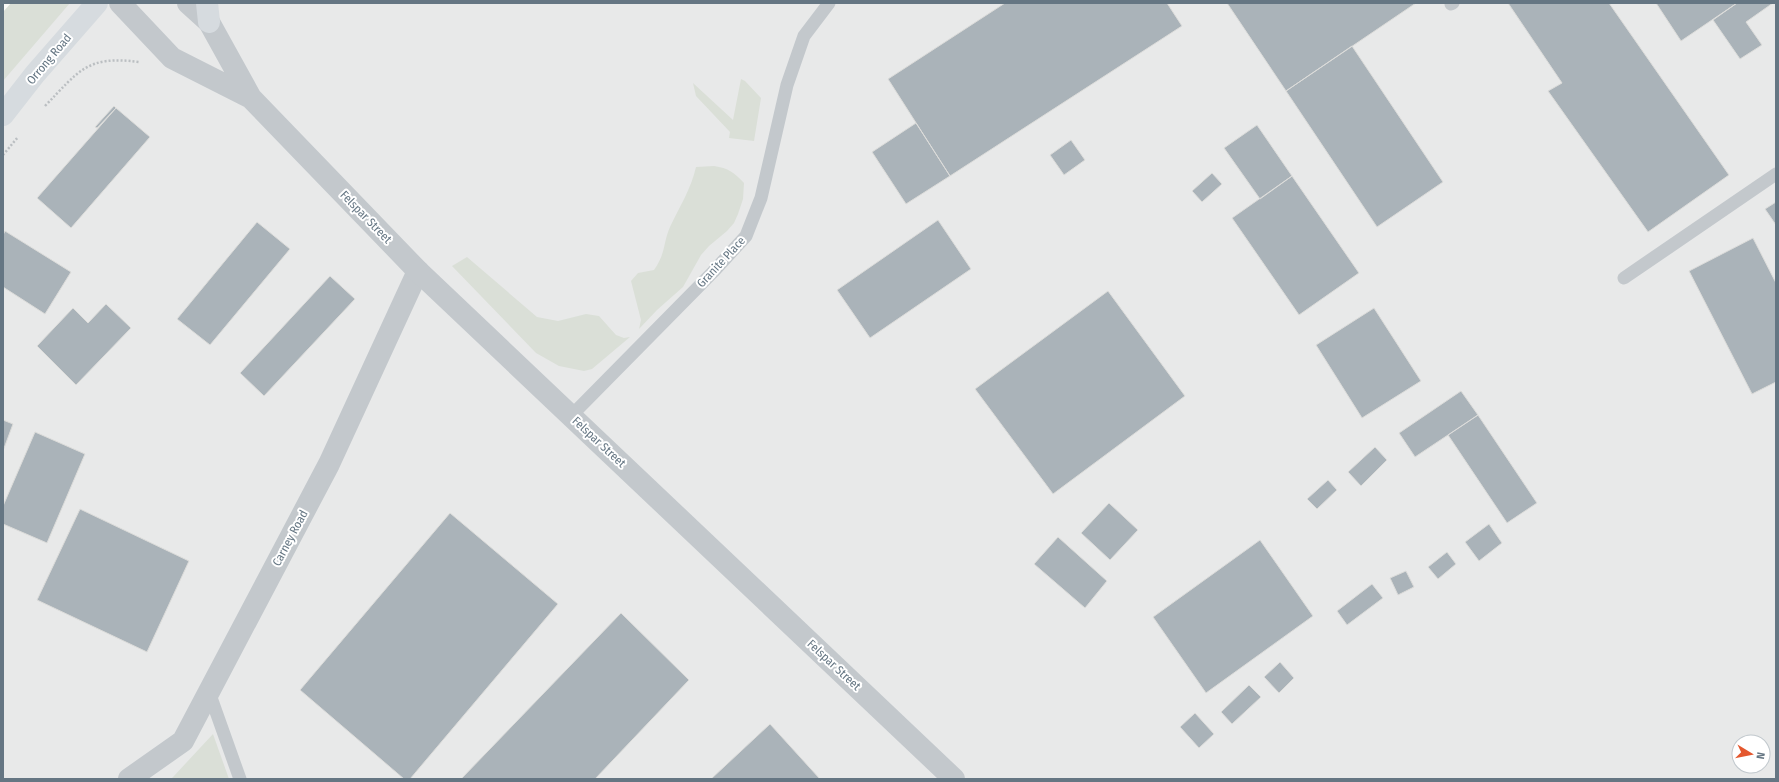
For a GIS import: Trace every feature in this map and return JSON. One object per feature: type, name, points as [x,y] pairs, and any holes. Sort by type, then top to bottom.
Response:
[{"type":"highway","name":"Orrong Road","points":[[3,115],[35,74],[96,3]]},
{"type":"street","name":"Felspar Street","points":[[120,3],[172,58],[251,98]]},
{"type":"street","name":"Felspar Street","points":[[188,3],[208,13],[251,98],[418,271],[954,779]]},
{"type":"street","name":"Carney Road","points":[[130,779],[183,740],[329,464],[418,271]]},
{"type":"lane","name":"Granite Place","points":[[571,416],[713,272],[746,236],[761,198],[787,85],[804,36],[829,3]]},
{"type":"lane","points":[[1624,278],[1776,174]]},
{"type":"lane","points":[[209,692],[240,779]]},
{"type":"path","points":[[44,107],[76,74],[90,65],[105,61],[125,60],[140,62]]},
{"type":"path","points":[[3,155],[23,131]]},
{"type":"shaded area","points":[[11,3],[70,3],[3,81],[3,12]]},
{"type":"shaded area","points":[[36,3],[1776,3],[1776,779],[3,779],[3,67]]},
{"type":"shaded area","points":[[741,79],[745,81],[761,98],[754,141],[729,138],[730,132],[696,96],[693,83],[733,120]]},
{"type":"shaded area","points":[[714,166],[731,172],[744,183],[743,199],[734,223],[701,255],[683,287],[657,310],[639,329],[641,320],[631,281],[638,273],[654,270],[658,264],[670,227],[688,190],[696,167]]},
{"type":"shaded area","points":[[467,257],[537,317],[558,321],[586,314],[599,316],[616,335],[624,338],[630,337],[592,369],[584,371],[559,366],[536,353],[452,266]]},
{"type":"shaded area","points":[[213,734],[229,779],[171,779],[173,777]]},
{"type":"building","points":[[1005,3],[1167,3],[1182,26],[950,176],[888,79]]},
{"type":"building","points":[[1227,3],[1416,3],[1286,91]]},
{"type":"building","points":[[1508,3],[1609,3],[1729,175],[1648,232],[1548,91],[1562,83]]},
{"type":"building","points":[[1656,3],[1737,3],[1681,41]]},
{"type":"building","points":[[1737,3],[1773,3],[1746,22],[1762,45],[1740,59],[1713,20]]},
{"type":"building","points":[[1352,46],[1443,182],[1377,227],[1286,91]]},
{"type":"building","points":[[114,106],[116,108],[97,128],[95,127]]},
{"type":"building","points":[[116,108],[150,137],[71,228],[37,198]]},
{"type":"building","points":[[916,123],[950,176],[906,204],[872,152]]},
{"type":"building","points":[[1257,125],[1292,176],[1260,199],[1224,148]]},
{"type":"building","points":[[1071,140],[1085,160],[1064,175],[1050,155]]},
{"type":"building","points":[[1212,173],[1222,184],[1202,202],[1192,191]]},
{"type":"building","points":[[1292,176],[1359,273],[1299,315],[1232,218]]},
{"type":"building","points":[[1776,202],[1776,225],[1765,209]]},
{"type":"building","points":[[938,220],[971,269],[870,338],[837,290]]},
{"type":"building","points":[[257,222],[290,249],[210,345],[177,319]]},
{"type":"building","points":[[5,231],[71,272],[45,314],[3,287],[3,235]]},
{"type":"building","points":[[1753,238],[1776,283],[1776,382],[1752,394],[1689,271]]},
{"type":"building","points":[[330,276],[355,299],[264,396],[240,373]]},
{"type":"building","points":[[1108,291],[1185,396],[1053,494],[975,389]]},
{"type":"building","points":[[106,304],[131,328],[76,385],[37,346],[73,308],[88,323]]},
{"type":"building","points":[[1374,308],[1421,381],[1362,418],[1316,345]]},
{"type":"building","points":[[1461,391],[1478,415],[1415,457],[1399,433]]},
{"type":"building","points":[[1478,415],[1537,503],[1507,523],[1448,435]]},
{"type":"building","points":[[3,420],[13,424],[3,451]]},
{"type":"building","points":[[35,432],[85,454],[47,543],[3,524],[3,506]]},
{"type":"building","points":[[1375,447],[1387,460],[1361,486],[1348,472]]},
{"type":"building","points":[[1328,480],[1337,490],[1317,509],[1307,499]]},
{"type":"building","points":[[1109,503],[1138,530],[1110,560],[1081,533]]},
{"type":"building","points":[[80,509],[189,561],[147,652],[37,600]]},
{"type":"building","points":[[450,513],[558,604],[410,779],[404,779],[300,690]]},
{"type":"building","points":[[1489,524],[1502,543],[1479,561],[1465,542]]},
{"type":"building","points":[[1058,537],[1107,581],[1085,608],[1034,564]]},
{"type":"building","points":[[1260,540],[1313,616],[1206,693],[1153,617]]},
{"type":"building","points":[[1447,552],[1456,564],[1438,579],[1428,567]]},
{"type":"building","points":[[1406,571],[1414,587],[1398,595],[1390,578]]},
{"type":"building","points":[[1372,584],[1383,598],[1347,625],[1337,611]]},
{"type":"building","points":[[621,613],[689,680],[595,779],[461,779]]},
{"type":"building","points":[[1280,662],[1294,678],[1279,693],[1264,677]]},
{"type":"building","points":[[1249,685],[1261,697],[1232,724],[1221,712]]},
{"type":"building","points":[[1195,713],[1214,734],[1199,748],[1180,727]]},
{"type":"building","points":[[770,724],[820,779],[711,779]]}]
